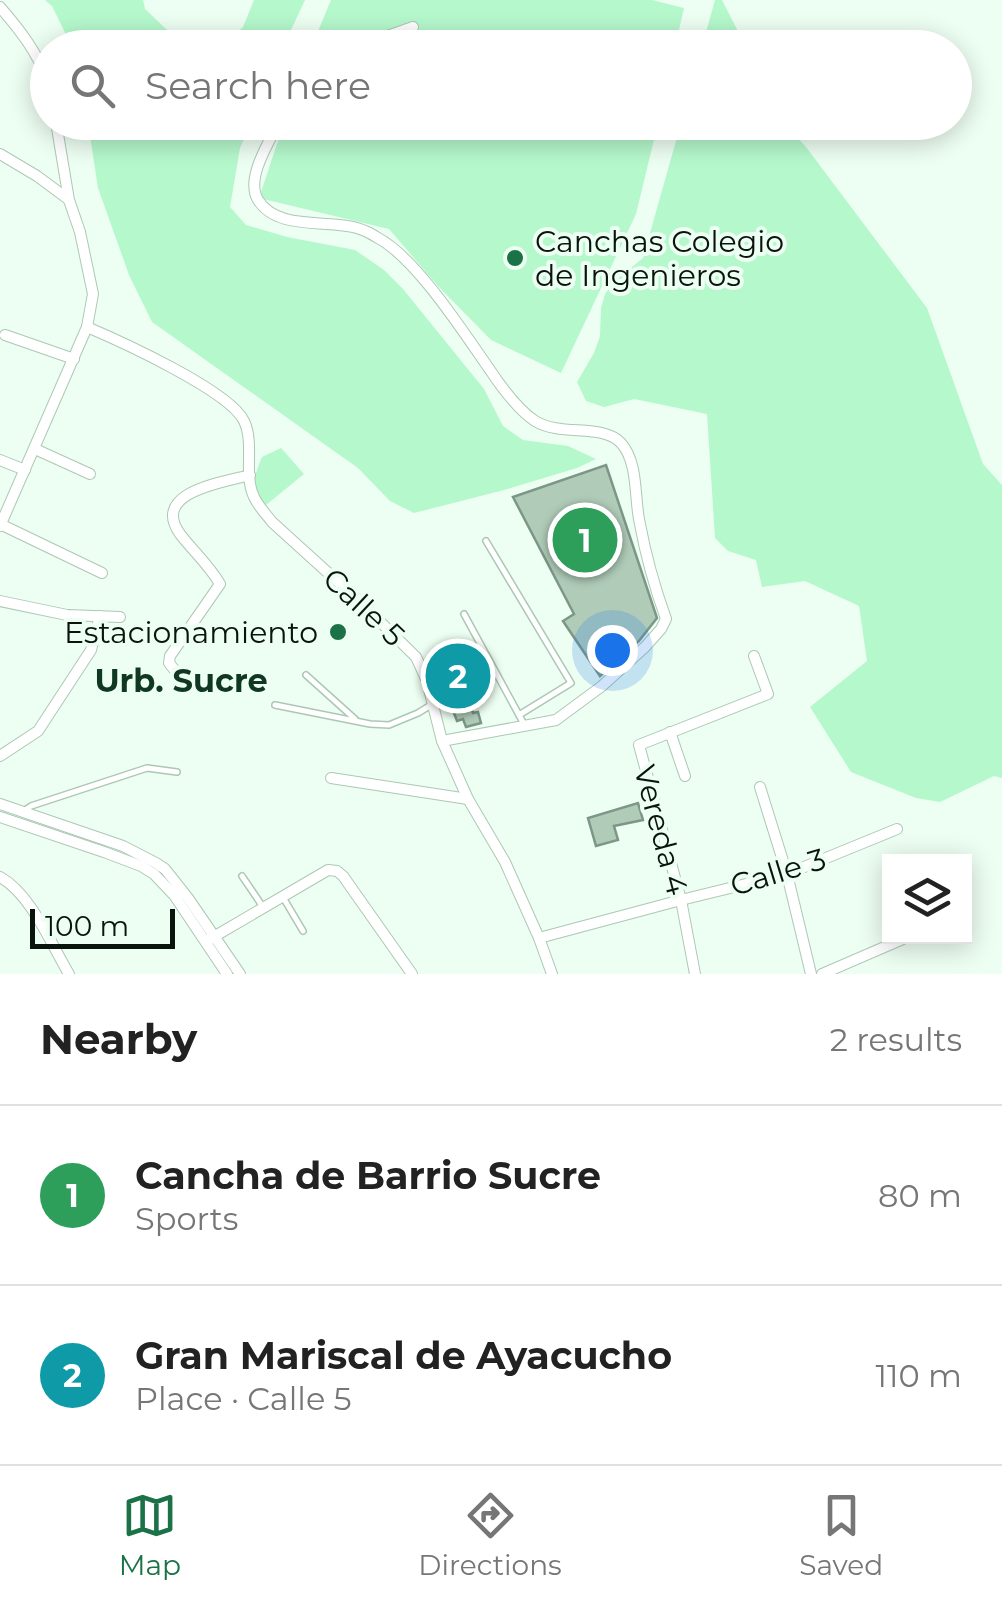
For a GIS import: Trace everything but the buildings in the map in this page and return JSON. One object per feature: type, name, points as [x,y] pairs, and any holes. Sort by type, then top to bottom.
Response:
[{"type":"street","points":[[0,7],[30,43]]},
{"type":"street","points":[[404,30],[412,27]]},
{"type":"street","points":[[59,140],[69,200],[93,294],[87,327],[0,525],[102,573]]},
{"type":"street","points":[[270,140],[254,191],[268,211],[280,218],[356,228],[380,239],[404,256],[502,388],[531,418],[561,430],[606,434],[621,442],[630,460],[638,519],[666,619],[661,629],[602,686],[556,720],[442,741]]},
{"type":"street","points":[[0,154],[69,200]]},
{"type":"street","name":"Calle 5","points":[[87,327],[143,352],[237,410],[245,423],[253,496],[272,522],[416,656],[428,681],[442,741],[468,799],[505,862],[552,974]]},
{"type":"street","points":[[5,335],[74,359]]},
{"type":"street","points":[[35,450],[90,474]]},
{"type":"street","points":[[0,460],[25,470]]},
{"type":"street","points":[[186,684],[169,662],[170,656],[193,619],[220,587],[208,565],[174,524],[174,511],[180,500],[195,490],[250,475]]},
{"type":"street","points":[[0,601],[67,616],[120,617]]},
{"type":"street","points":[[0,756],[38,731],[91,650],[100,616]]},
{"type":"street","name":"Vereda 4","points":[[694,974],[681,900],[638,744],[768,694],[754,656]]},
{"type":"street","points":[[670,732],[685,776]]},
{"type":"street","points":[[331,778],[468,799]]},
{"type":"street","points":[[760,786],[787,874],[811,974]]},
{"type":"street","points":[[0,804],[123,846],[156,863],[172,878],[228,974]]},
{"type":"street","points":[[0,817],[141,866],[163,883],[240,974]]},
{"type":"street","name":"Calle 3","points":[[539,938],[787,874],[897,829]]},
{"type":"street","points":[[210,938],[328,870],[336,871],[412,974]]},
{"type":"street","points":[[0,877],[25,900],[69,974]]},
{"type":"street","points":[[822,974],[891,944]]},
{"type":"lane","points":[[486,541],[571,683],[519,715]]},
{"type":"lane","points":[[464,614],[525,727]]},
{"type":"lane","points":[[306,674],[357,721]]},
{"type":"lane","points":[[275,706],[388,724],[432,705]]},
{"type":"lane","points":[[23,812],[146,768],[177,772]]},
{"type":"lane","points":[[242,876],[262,908]]},
{"type":"lane","points":[[282,896],[303,931]]},
{"type":"green space","points":[[45,0],[143,0],[145,9],[167,30],[64,30]]},
{"type":"green space","points":[[254,0],[305,0],[291,30],[240,30]]},
{"type":"green space","points":[[331,0],[652,0],[684,8],[679,30],[318,30]]},
{"type":"green space","points":[[715,0],[722,0],[737,30],[707,30]]},
{"type":"green space","points":[[91,140],[244,140],[230,207],[246,225],[355,250],[403,289],[484,389],[503,426],[523,440],[568,446],[596,459],[504,490],[414,513],[390,501],[358,468],[152,322],[129,275],[98,188]]},
{"type":"green space","name":"Canchas Colegio de Ingenieros","points":[[278,140],[654,140],[636,214],[561,373],[491,340],[389,229],[259,198]]},
{"type":"green space","points":[[676,140],[800,140],[927,308],[983,464],[1002,485],[1002,778],[994,776],[940,802],[916,798],[851,772],[810,707],[867,661],[859,606],[805,581],[762,587],[756,560],[728,551],[715,538],[707,414],[634,399],[604,407],[586,401],[577,382],[600,336],[605,294],[643,258]]},
{"type":"green space","points":[[281,448],[304,474],[266,505],[255,488],[255,476],[262,457]]},
{"type":"place","name":"Canchas Colegio de Ingenieros","points":[[515,258]]},
{"type":"place","name":"Cancha de Barrio Sucre","points":[[585,540]]},
{"type":"place","name":"Estacionamiento","points":[[338,632]]},
{"type":"place","name":"Gran Mariscal de Ayacucho","points":[[458,676]]},
{"type":"district","name":"Urb. Sucre","points":[[181,680]]}]
